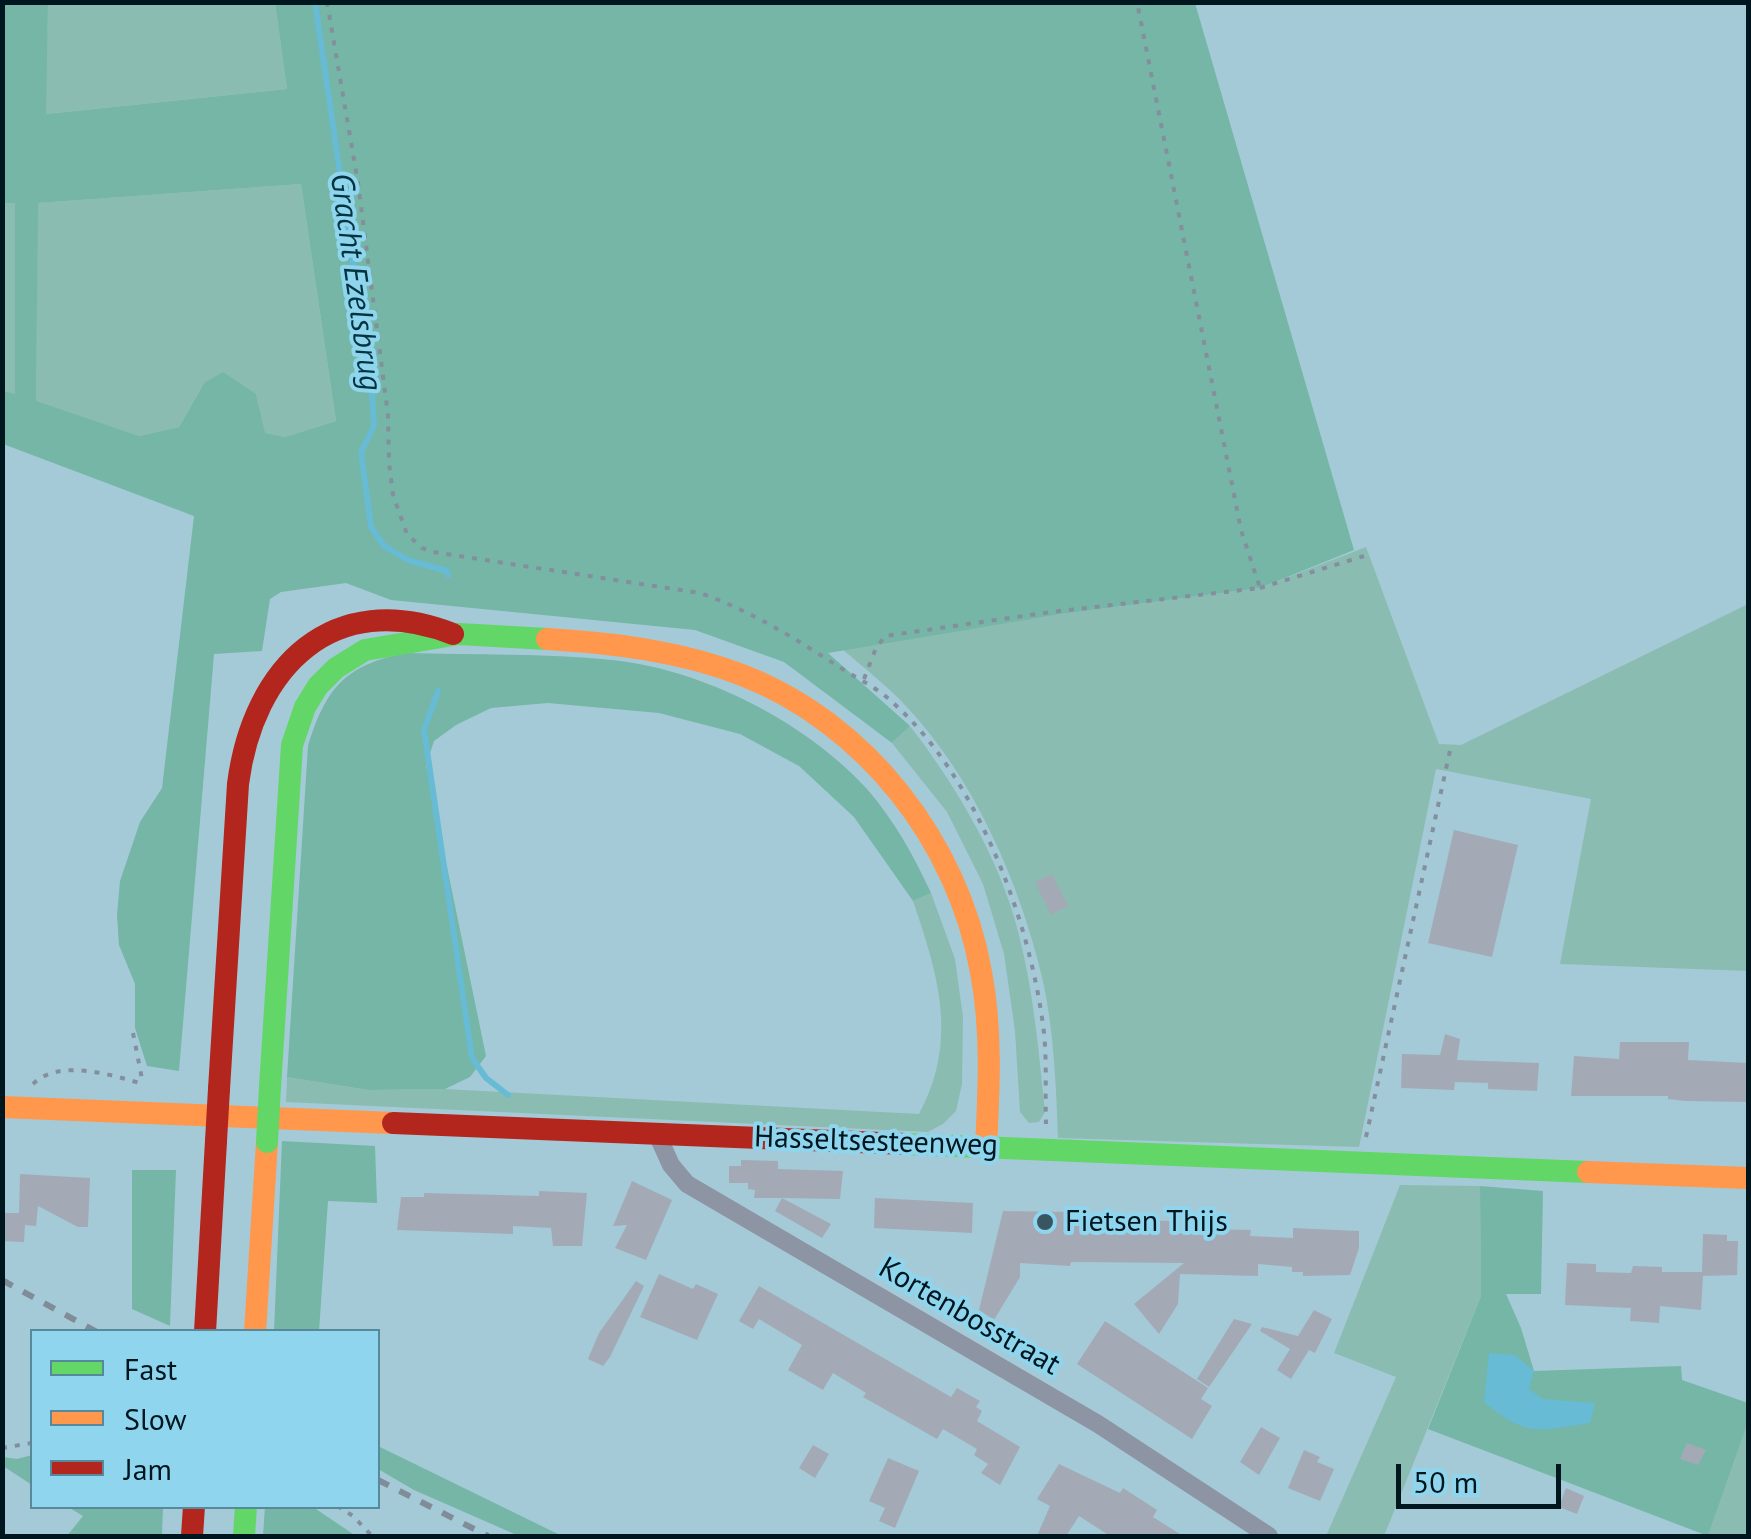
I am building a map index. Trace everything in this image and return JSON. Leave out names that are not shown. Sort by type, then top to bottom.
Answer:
[{"type":"main road","points":[[204,1329],[230,878],[238,786],[250,724],[265,694],[297,656],[338,629],[377,618],[416,620],[453,634]]},
{"type":"main road","points":[[256,1329],[292,744],[302,706],[323,680],[350,657],[388,643],[453,634],[603,642],[671,654],[746,676],[808,709],[858,751],[922,824],[950,869],[973,934],[988,1010],[986,1146]]},
{"type":"main road","name":"Hasseltsesteenweg","points":[[7,1107],[1748,1178]]},
{"type":"main road","points":[[192,1536],[194,1509]]},
{"type":"main road","points":[[244,1536],[246,1509]]},
{"type":"street","name":"Kortenbosstraat","points":[[657,1134],[671,1165],[686,1184],[1098,1424],[1269,1536]]},
{"type":"path","points":[[328,2],[388,415],[388,463],[406,534],[432,552],[700,594],[738,606],[864,679],[894,703],[954,778],[990,840],[1023,927],[1044,1034],[1047,1149]]},
{"type":"path","points":[[1137,2],[1241,530],[1260,588]]},
{"type":"path","points":[[864,679],[885,636],[1260,588],[1364,556]]},
{"type":"path","points":[[1361,1162],[1451,746]]},
{"type":"path","points":[[133,1034],[149,1113]]},
{"type":"path","points":[[7,1107],[41,1077],[62,1070],[143,1084]]},
{"type":"path","points":[[2,1448],[30,1443]]},
{"type":"path","points":[[341,1509],[372,1536]]},
{"type":"green space","points":[[4,3],[48,3],[46,114],[287,89],[275,3],[1195,3],[1354,550],[1260,588],[1061,614],[828,653],[910,726],[892,743],[784,662],[695,630],[391,600],[346,583],[281,592],[270,599],[262,651],[214,654],[179,1071],[147,1066],[135,1028],[135,984],[119,945],[117,915],[120,881],[140,822],[162,788],[194,516],[3,444],[3,391],[15,394],[15,203],[2,203]],"holes":[[[301,184],[336,421],[285,437],[265,433],[256,394],[223,372],[204,383],[179,427],[139,436],[36,401],[38,203]]]},
{"type":"green space","points":[[48,3],[275,3],[287,89],[45,114]]},
{"type":"green space","points":[[301,184],[336,421],[285,437],[264,433],[256,394],[204,383],[179,427],[139,436],[36,402],[37,203]]},
{"type":"green space","points":[[15,202],[15,395],[3,391],[3,203]]},
{"type":"green space","points":[[1366,547],[1439,744],[1461,745],[1748,604],[1748,971],[1560,964],[1591,799],[1436,769],[1359,1147],[1058,1138],[1046,997],[1007,868],[973,798],[930,734],[898,698],[842,649],[1061,614],[1260,588]]},
{"type":"green space","points":[[406,653],[612,660],[646,665],[716,687],[783,721],[842,765],[886,813],[931,893],[913,901],[854,817],[799,766],[740,734],[659,713],[548,703],[491,708],[434,741],[426,765],[486,1056],[470,1077],[445,1089],[368,1090],[287,1077],[308,746],[322,709],[341,682],[367,664]]},
{"type":"green space","points":[[910,726],[968,812],[1011,907],[1037,1035],[1045,1112],[1039,1122],[1029,1123],[1020,1112],[1015,1031],[1004,954],[983,884],[947,812],[892,743]]},
{"type":"green space","points":[[931,893],[955,959],[963,1017],[962,1084],[956,1111],[928,1132],[286,1102],[287,1077],[368,1090],[445,1089],[919,1114],[931,1087],[941,1034],[936,981],[913,901]]},
{"type":"green space","points":[[282,1141],[375,1146],[377,1203],[328,1201],[319,1329],[274,1329]]},
{"type":"green space","points":[[132,1170],[176,1170],[170,1326],[132,1309]]},
{"type":"green space","points":[[1400,1185],[1480,1186],[1481,1296],[1384,1536],[1326,1536],[1396,1377],[1334,1353]]},
{"type":"green space","points":[[1480,1186],[1543,1191],[1541,1294],[1506,1294],[1534,1371],[1681,1366],[1682,1380],[1748,1403],[1748,1422],[1708,1536],[1428,1429],[1481,1296]]},
{"type":"green space","points":[[1748,1422],[1748,1536],[1708,1536]]},
{"type":"green space","points":[[380,1447],[562,1536],[519,1536],[414,1490],[380,1470]]},
{"type":"green space","points":[[30,1456],[30,1484],[3,1466],[4,1457]]},
{"type":"green space","points":[[71,1509],[163,1509],[162,1536],[67,1536],[83,1516]]},
{"type":"green space","points":[[265,1509],[316,1509],[356,1536],[263,1536]]},
{"type":"water","points":[[1489,1353],[1515,1355],[1534,1371],[1529,1389],[1543,1399],[1595,1403],[1590,1423],[1534,1429],[1499,1414],[1484,1402]]},
{"type":"building","points":[[1454,830],[1518,845],[1492,957],[1428,943]]},
{"type":"building","points":[[1052,874],[1068,906],[1051,915],[1035,882]]},
{"type":"building","points":[[1445,1034],[1460,1039],[1457,1060],[1539,1063],[1537,1091],[1488,1089],[1488,1083],[1455,1082],[1454,1090],[1401,1088],[1402,1054],[1440,1055]]},
{"type":"building","points":[[1620,1042],[1689,1042],[1688,1060],[1748,1063],[1748,1102],[1686,1101],[1668,1096],[1571,1096],[1574,1056],[1619,1059]]},
{"type":"building","points":[[741,1160],[778,1161],[778,1169],[843,1171],[840,1199],[754,1198],[755,1190],[748,1189],[748,1183],[729,1183],[729,1166],[741,1166]]},
{"type":"building","points":[[20,1174],[90,1178],[88,1227],[78,1227],[38,1206],[36,1226],[25,1225],[24,1242],[2,1241],[2,1213],[19,1213]]},
{"type":"building","points":[[632,1181],[672,1200],[646,1260],[615,1248],[627,1225],[613,1226]]},
{"type":"building","points":[[539,1191],[587,1193],[582,1246],[553,1246],[551,1228],[513,1226],[513,1234],[397,1230],[401,1197],[424,1197],[424,1193],[539,1196]]},
{"type":"building","points":[[782,1198],[831,1224],[822,1238],[775,1211]]},
{"type":"building","points":[[875,1198],[973,1203],[972,1233],[874,1228]]},
{"type":"building","points":[[1003,1211],[1073,1212],[1073,1219],[1174,1221],[1173,1233],[1251,1230],[1250,1236],[1293,1238],[1293,1228],[1359,1231],[1359,1248],[1350,1275],[1303,1276],[1303,1272],[1292,1272],[1292,1267],[1258,1264],[1258,1276],[1180,1274],[1178,1304],[1159,1334],[1134,1304],[1184,1263],[1020,1263],[1020,1277],[994,1320],[979,1310]]},
{"type":"building","points":[[1703,1234],[1727,1235],[1727,1241],[1738,1241],[1737,1275],[1703,1276],[1701,1310],[1660,1306],[1659,1323],[1630,1321],[1631,1308],[1565,1305],[1567,1263],[1596,1264],[1596,1272],[1631,1273],[1633,1266],[1662,1267],[1662,1272],[1702,1272]]},
{"type":"building","points":[[659,1274],[693,1289],[696,1284],[718,1294],[697,1340],[640,1317]]},
{"type":"building","points":[[636,1281],[644,1286],[610,1357],[603,1366],[588,1359],[599,1333]]},
{"type":"building","points":[[759,1286],[951,1397],[957,1388],[980,1401],[976,1407],[982,1411],[977,1421],[1020,1447],[1000,1485],[981,1473],[988,1464],[974,1455],[977,1449],[943,1429],[937,1439],[863,1397],[866,1393],[833,1373],[823,1390],[788,1370],[802,1345],[759,1319],[753,1329],[739,1321]]},
{"type":"building","points":[[1314,1310],[1332,1319],[1315,1353],[1309,1350],[1291,1379],[1277,1370],[1290,1349],[1260,1331],[1262,1327],[1298,1336]]},
{"type":"building","points":[[1234,1319],[1252,1324],[1209,1387],[1197,1379]]},
{"type":"building","points":[[1105,1321],[1208,1388],[1201,1399],[1212,1406],[1192,1439],[1077,1364]]},
{"type":"building","points":[[1261,1427],[1280,1438],[1259,1475],[1240,1462]]},
{"type":"building","points":[[1687,1443],[1706,1450],[1698,1465],[1680,1459]]},
{"type":"building","points":[[813,1445],[829,1454],[815,1478],[799,1468]]},
{"type":"building","points":[[1304,1450],[1320,1457],[1317,1462],[1334,1469],[1320,1501],[1288,1488]]},
{"type":"building","points":[[888,1458],[919,1471],[895,1528],[879,1521],[885,1508],[869,1501]]},
{"type":"building","points":[[1059,1464],[1120,1493],[1123,1488],[1157,1510],[1153,1517],[1183,1536],[1110,1536],[1079,1516],[1066,1536],[1037,1536],[1050,1506],[1037,1499]]},
{"type":"building","points":[[1566,1488],[1584,1496],[1577,1514],[1559,1507]]},
{"type":"waterway","name":"Gracht Ezelsbrug","points":[[315,2],[372,394],[374,426],[361,452],[371,527],[384,546],[408,560],[447,571],[448,575]]},
{"type":"waterway","name":"Gracht Ezelsbrug","points":[[438,691],[424,730],[472,1058],[486,1078],[508,1095]]},
{"type":"railway","points":[[2,1280],[92,1329]]},
{"type":"railway","points":[[380,1481],[488,1536]]},
{"type":"traffic: fast","points":[[270,1087],[292,745],[305,707],[336,668],[365,650],[459,634],[547,639]]},
{"type":"traffic: fast","points":[[267,1142],[270,1087]]},
{"type":"traffic: fast","points":[[906,1144],[1588,1172]]},
{"type":"traffic: fast","points":[[244,1536],[246,1509]]},
{"type":"traffic: slow","points":[[547,639],[646,649],[742,675],[787,696],[828,723],[866,756],[899,793],[928,834],[951,878],[969,924],[981,972],[988,1037],[986,1147]]},
{"type":"traffic: slow","points":[[2,1107],[393,1123]]},
{"type":"traffic: slow","points":[[255,1329],[267,1142]]},
{"type":"traffic: slow","points":[[1588,1172],[1748,1178]]},
{"type":"traffic: jam","points":[[219,1089],[238,784],[247,742],[261,705],[281,673],[306,648],[336,630],[371,621],[410,622],[453,634]]},
{"type":"traffic: jam","points":[[216,1141],[219,1089]]},
{"type":"traffic: jam","points":[[393,1123],[906,1144]]},
{"type":"traffic: jam","points":[[205,1329],[216,1141]]},
{"type":"traffic: jam","points":[[192,1536],[194,1509]]},
{"type":"place","name":"Fietsen Thijs","points":[[1045,1222]]}]
